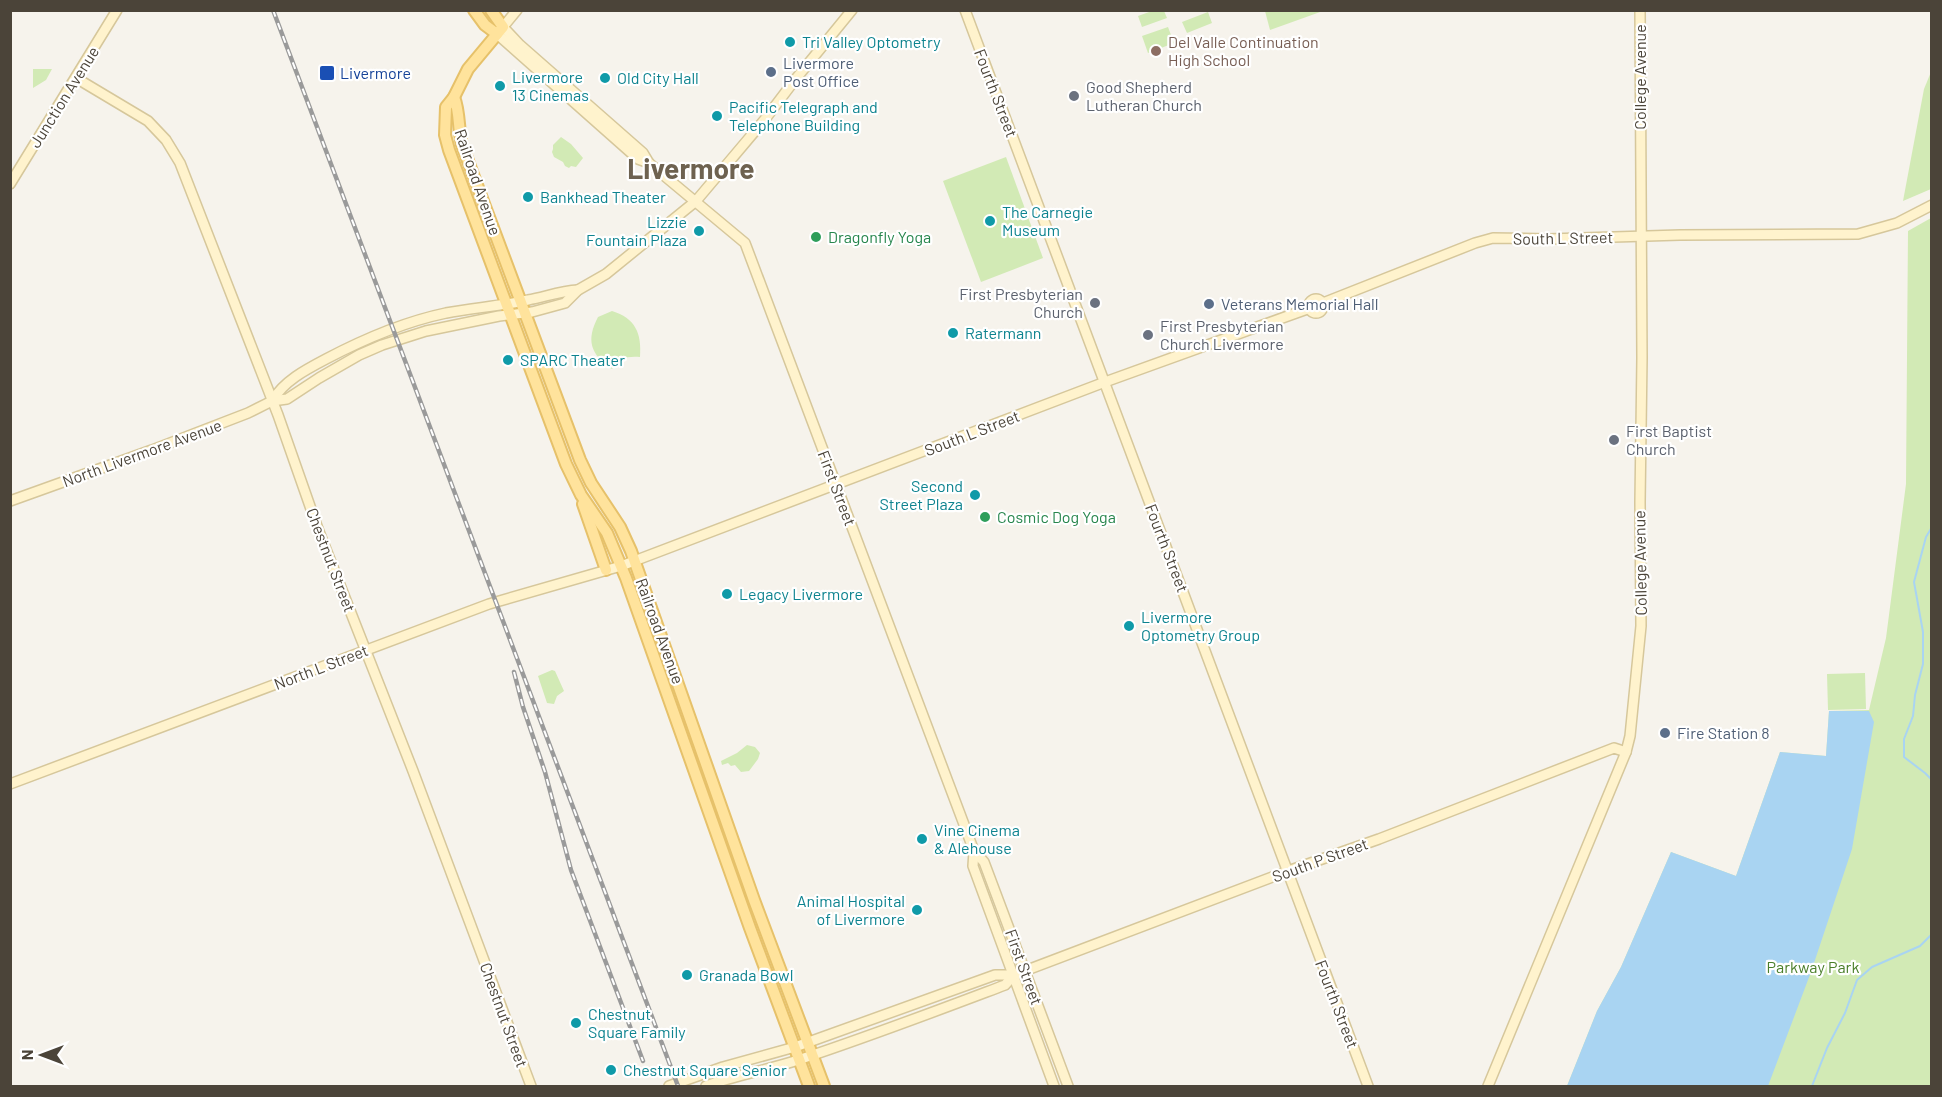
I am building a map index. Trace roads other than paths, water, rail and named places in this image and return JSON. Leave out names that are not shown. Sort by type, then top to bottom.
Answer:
[{"type":"main road","name":"First Street","points":[[474,10],[485,25],[500,31]]},
{"type":"main road","name":"First Street","points":[[491,10],[500,31]]},
{"type":"main road","points":[[454,97],[468,69],[500,31]]},
{"type":"main road","name":"Railroad Avenue","points":[[809,1086],[621,566],[607,533],[575,484],[510,315],[445,135],[446,106],[454,97],[458,109],[458,130],[462,145],[520,301],[586,472],[620,526],[635,561],[754,900],[824,1086]]},
{"type":"main road","points":[[575,484],[606,570]]},
{"type":"street","name":"Junction Avenue","points":[[10,184],[117,10]]},
{"type":"street","points":[[500,31],[517,10]]},
{"type":"street","name":"North Livermore Avenue","points":[[10,501],[174,442],[248,413],[272,401],[287,399],[359,355],[382,345],[426,331],[525,313],[565,303],[578,290],[606,274],[696,201],[852,10]]},
{"type":"street","name":"Fourth Street","points":[[965,10],[1368,1086]]},
{"type":"street","name":"College Avenue","points":[[1488,1086],[1626,752],[1635,691],[1641,626],[1640,10]]},
{"type":"street","name":"First Street","points":[[500,31],[520,45],[643,153],[649,163],[745,243],[974,851],[984,862],[1068,1086]]},
{"type":"street","name":"Chestnut Street","points":[[76,78],[148,121],[166,140],[180,163],[280,420],[318,529],[531,1086]]},
{"type":"street","name":"South L Street","points":[[635,561],[1105,382],[1310,308],[1313,312],[1319,312],[1323,308],[1323,303],[1475,243],[1494,238],[1858,234],[1885,227],[1932,205]]},
{"type":"street","name":"North Livermore Avenue","points":[[272,401],[280,387],[311,367],[362,340],[422,319],[578,290]]},
{"type":"street","name":"North L Street","points":[[10,784],[495,602],[635,561]]},
{"type":"street","name":"South P Street","points":[[669,1086],[723,1067],[795,1047],[996,975],[1014,975],[1379,839],[1614,748],[1626,752]]},
{"type":"street","name":"First Street","points":[[974,851],[973,866],[1054,1086]]},
{"type":"street","name":"South P Street","points":[[706,1086],[812,1055],[1005,985],[1014,975]]},
{"type":"water","points":[[1829,711],[1869,711],[1874,722],[1852,849],[1811,972],[1768,1086],[1567,1086],[1597,1011],[1621,967],[1671,852],[1736,876],[1780,752],[1826,756]]},
{"type":"waterway","points":[[1932,527],[1926,537],[1914,582],[1923,632],[1923,664],[1915,695],[1913,716],[1904,739],[1904,757],[1932,780]]},
{"type":"waterway","points":[[1812,1086],[1827,1048],[1845,1013],[1857,980],[1872,967],[1920,946],[1932,934]]},
{"type":"railway","points":[[273,10],[678,1086]]},
{"type":"railway","points":[[514,672],[545,772],[571,870],[643,1061]]},
{"type":"place","name":"Tri Valley Optometry","points":[[790,42]]},
{"type":"place","name":"Del Valle Continuation High School","points":[[1156,51]]},
{"type":"place","name":"Livermore Post Office","points":[[771,72]]},
{"type":"place","name":"Livermore","points":[[327,73]]},
{"type":"place","name":"Old City Hall","points":[[605,78]]},
{"type":"place","name":"Livermore 13 Cinemas","points":[[500,86]]},
{"type":"place","name":"Good Shepherd Lutheran Church","points":[[1074,96]]},
{"type":"place","name":"Pacific Telegraph and Telephone Building","points":[[717,116]]},
{"type":"place","name":"Bankhead Theater","points":[[528,197]]},
{"type":"place","name":"The Carnegie Museum","points":[[990,221]]},
{"type":"place","name":"Lizzie Fountain Plaza","points":[[699,231]]},
{"type":"place","name":"Dragonfly Yoga","points":[[816,237]]},
{"type":"place","name":"First Presbyterian Church","points":[[1095,303]]},
{"type":"place","name":"Veterans Memorial Hall","points":[[1209,304]]},
{"type":"place","name":"Ratermann","points":[[953,333]]},
{"type":"place","name":"First Presbyterian Church Livermore","points":[[1148,335]]},
{"type":"place","name":"SPARC Theater","points":[[508,360]]},
{"type":"place","name":"First Baptist Church","points":[[1614,440]]},
{"type":"place","name":"Second Street Plaza","points":[[975,495]]},
{"type":"place","name":"Cosmic Dog Yoga","points":[[985,517]]},
{"type":"place","name":"Legacy Livermore","points":[[727,594]]},
{"type":"place","name":"Livermore Optometry Group","points":[[1129,626]]},
{"type":"place","name":"Fire Station 8","points":[[1665,733]]},
{"type":"place","name":"Vine Cinema & Alehouse","points":[[922,839]]},
{"type":"place","name":"Animal Hospital of Livermore","points":[[917,910]]},
{"type":"place","name":"Granada Bowl","points":[[687,975]]},
{"type":"place","name":"Chestnut Square Family","points":[[576,1023]]},
{"type":"place","name":"Chestnut Square Senior","points":[[611,1070]]},
{"type":"district","name":"Livermore","points":[[691,169]]},
{"type":"park label","name":"Parkway Park","points":[[1813,967]]}]
